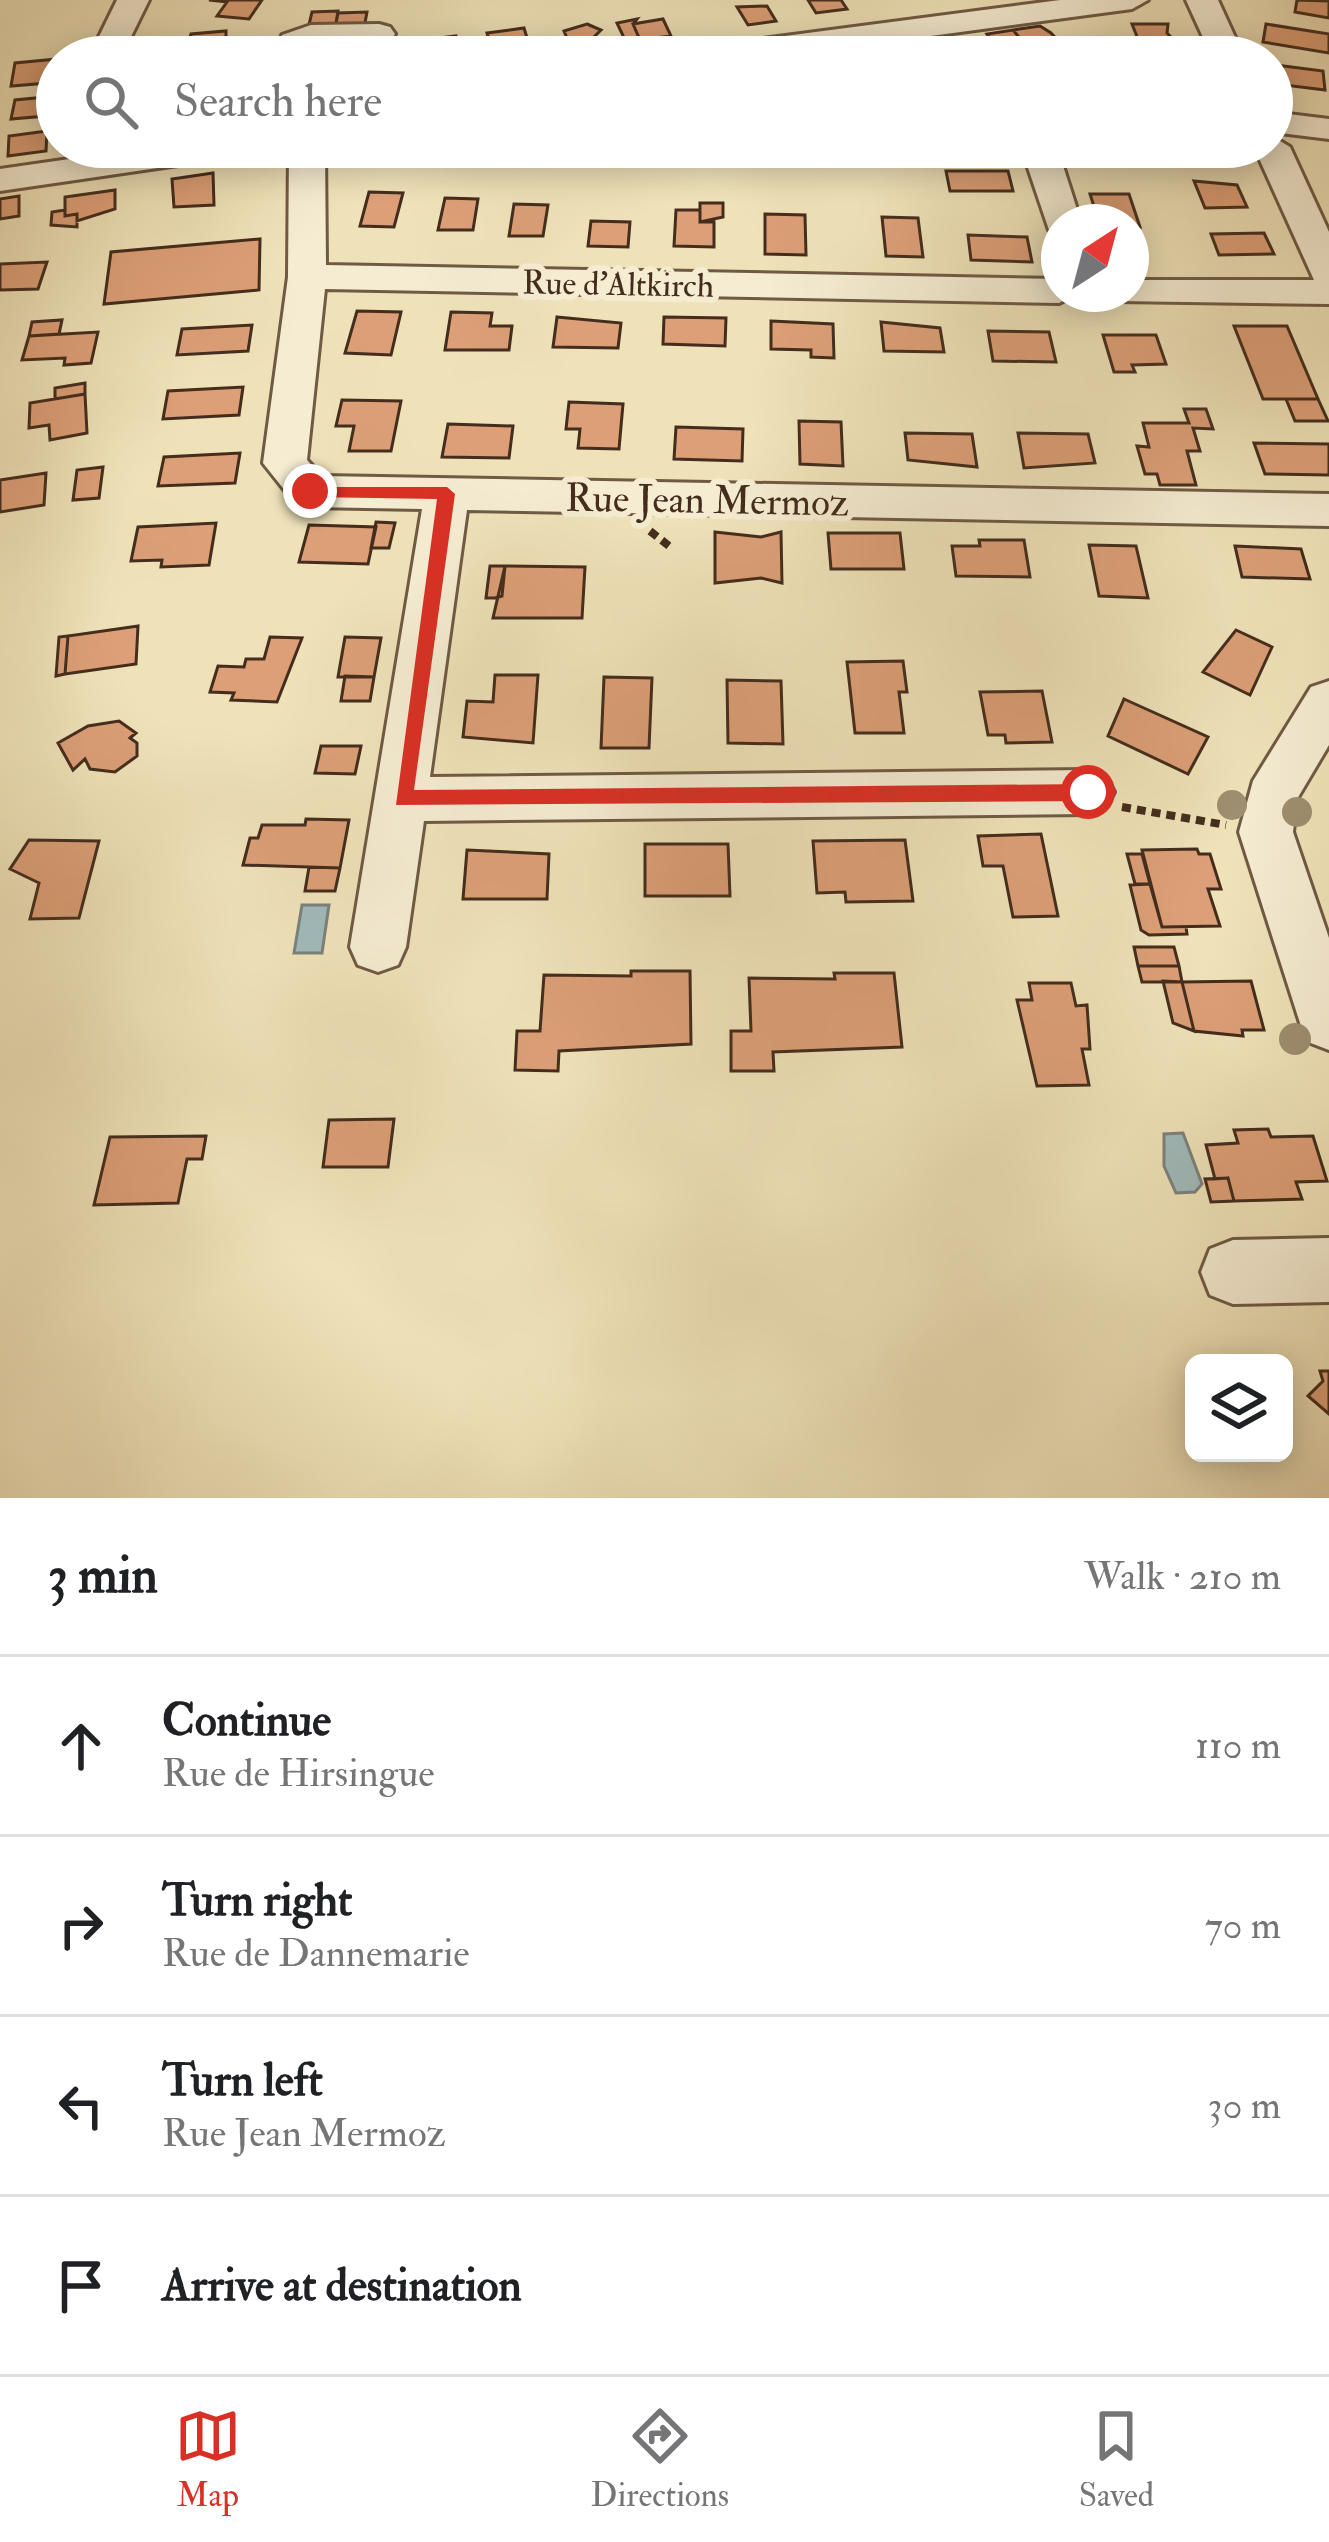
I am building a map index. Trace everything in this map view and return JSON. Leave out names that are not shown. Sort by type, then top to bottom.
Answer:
[{"type":"street","points":[[115,36],[133,0]]},
{"type":"street","points":[[860,36],[1132,0]]},
{"type":"street","points":[[1202,0],[1218,36]]},
{"type":"street","points":[[308,36],[379,34]]},
{"type":"street","points":[[1293,125],[1329,129]]},
{"type":"street","points":[[0,180],[48,168]]},
{"type":"street","points":[[307,168],[307,277]]},
{"type":"street","points":[[1045,168],[1056,204]]},
{"type":"street","points":[[1282,168],[1329,273]]},
{"type":"street","name":"Rue d'Altkirch","points":[[307,277],[1041,291]]},
{"type":"street","name":"Rue Jean Mermoz","points":[[307,277],[285,464],[310,491],[1329,510]]},
{"type":"street","points":[[1149,292],[1329,292]]},
{"type":"street","points":[[378,947],[447,494]]},
{"type":"street","points":[[1329,700],[1271,796],[1266,832],[1329,1023]]},
{"type":"street","points":[[403,799],[1088,792]]},
{"type":"street","points":[[1233,1272],[1329,1270]]},
{"type":"path","points":[[647,529],[673,549]]},
{"type":"path","points":[[1088,792],[1124,808],[1246,828]]},
{"type":"water","points":[[302,905],[329,905],[322,953],[294,953]]},
{"type":"water","points":[[1183,1133],[1202,1184],[1195,1192],[1176,1193],[1164,1166],[1164,1134]]},
{"type":"building","points":[[209,0],[262,0],[249,19],[217,16],[227,2]]},
{"type":"building","points":[[808,0],[841,0],[847,9],[816,13]]},
{"type":"building","points":[[1297,0],[1329,1],[1329,18],[1295,12]]},
{"type":"building","points":[[767,6],[776,21],[748,25],[737,7]]},
{"type":"building","points":[[338,11],[335,29],[308,29],[312,12]]},
{"type":"building","points":[[367,12],[364,28],[335,29],[338,13]]},
{"type":"building","points":[[637,19],[633,24],[638,36],[623,36],[617,23]]},
{"type":"building","points":[[663,19],[671,36],[638,36],[633,24]]},
{"type":"building","points":[[587,24],[601,30],[595,36],[566,36],[564,31]]},
{"type":"building","points":[[1132,24],[1168,24],[1170,36],[1137,36]]},
{"type":"building","points":[[1266,24],[1329,34],[1329,53],[1293,47],[1293,36],[1264,36]]},
{"type":"building","points":[[1040,26],[1054,36],[1018,36],[1013,30]]},
{"type":"building","points":[[524,28],[526,36],[488,36]]},
{"type":"building","points":[[1013,30],[1018,36],[988,36]]},
{"type":"building","points":[[226,31],[226,36],[191,34]]},
{"type":"building","points":[[36,61],[36,84],[11,86],[15,63]]},
{"type":"building","points":[[1293,67],[1323,71],[1325,90],[1293,86]]},
{"type":"building","points":[[36,98],[36,117],[11,119],[15,100]]},
{"type":"building","points":[[36,132],[36,152],[8,156],[9,136]]},
{"type":"building","points":[[946,171],[1008,171],[1013,191],[950,191]]},
{"type":"building","points":[[213,173],[214,205],[174,207],[172,179]]},
{"type":"building","points":[[1194,181],[1237,185],[1247,207],[1205,208]]},
{"type":"building","points":[[115,190],[115,209],[77,221],[77,214],[65,216],[65,197]]},
{"type":"building","points":[[369,192],[403,193],[394,227],[360,226]]},
{"type":"building","points":[[1090,194],[1129,194],[1132,204],[1093,204]]},
{"type":"building","points":[[19,196],[19,216],[0,219],[0,199]]},
{"type":"building","points":[[445,198],[478,199],[473,230],[438,230]]},
{"type":"building","points":[[700,203],[723,203],[723,217],[700,222]]},
{"type":"building","points":[[514,204],[548,205],[543,236],[509,236]]},
{"type":"building","points":[[65,210],[65,216],[77,214],[77,227],[51,225],[52,212]]},
{"type":"building","points":[[676,210],[700,210],[700,222],[714,222],[714,247],[674,246]]},
{"type":"building","points":[[765,214],[805,215],[806,255],[765,254]]},
{"type":"building","points":[[882,217],[918,218],[923,257],[886,256]]},
{"type":"building","points":[[591,221],[630,222],[628,247],[588,246]]},
{"type":"building","points":[[1264,233],[1274,254],[1219,255],[1211,234]]},
{"type":"building","points":[[968,235],[1027,237],[1032,262],[971,260]]},
{"type":"building","points":[[260,239],[259,290],[104,304],[111,252]]},
{"type":"building","points":[[47,262],[38,289],[0,290],[0,264]]},
{"type":"building","points":[[357,311],[401,312],[391,355],[345,353]]},
{"type":"building","points":[[451,312],[492,313],[490,326],[512,326],[509,350],[445,350]]},
{"type":"building","points":[[557,317],[621,323],[618,348],[553,347]]},
{"type":"building","points":[[664,317],[726,318],[725,346],[663,344]]},
{"type":"building","points":[[62,320],[59,334],[29,336],[32,322]]},
{"type":"building","points":[[771,321],[833,324],[834,358],[811,357],[811,350],[771,349]]},
{"type":"building","points":[[881,322],[940,328],[944,352],[884,351]]},
{"type":"building","points":[[252,325],[248,351],[177,355],[182,329]]},
{"type":"building","points":[[1234,326],[1287,326],[1318,399],[1263,399]]},
{"type":"building","points":[[988,331],[1049,332],[1056,362],[993,361]]},
{"type":"building","points":[[98,332],[91,363],[64,365],[65,358],[22,360],[29,336]]},
{"type":"building","points":[[1103,335],[1156,335],[1166,364],[1132,365],[1135,372],[1114,372]]},
{"type":"building","points":[[85,383],[85,394],[55,399],[55,388]]},
{"type":"building","points":[[243,387],[239,415],[163,419],[168,391]]},
{"type":"building","points":[[85,394],[87,433],[50,440],[49,425],[29,428],[30,403]]},
{"type":"building","points":[[1286,399],[1318,399],[1328,421],[1295,421]]},
{"type":"building","points":[[342,400],[401,401],[391,451],[349,451],[354,426],[336,426]]},
{"type":"building","points":[[569,402],[623,404],[619,449],[578,448],[580,429],[566,429]]},
{"type":"building","points":[[1184,409],[1206,409],[1213,429],[1193,428],[1200,451],[1187,451],[1196,485],[1160,485],[1157,474],[1145,474],[1137,446],[1149,447],[1143,423],[1189,423]]},
{"type":"building","points":[[799,421],[841,422],[843,466],[800,464]]},
{"type":"building","points":[[448,424],[513,426],[509,458],[442,457]]},
{"type":"building","points":[[676,427],[743,429],[742,461],[674,459]]},
{"type":"building","points":[[905,433],[972,434],[977,467],[908,460]]},
{"type":"building","points":[[1018,433],[1088,434],[1095,463],[1024,468]]},
{"type":"building","points":[[1254,443],[1329,444],[1329,475],[1265,474]]},
{"type":"building","points":[[240,453],[235,483],[158,486],[164,457]]},
{"type":"building","points":[[103,467],[99,498],[73,500],[77,470]]},
{"type":"building","points":[[46,473],[44,505],[0,512],[0,480]]},
{"type":"building","points":[[376,522],[395,523],[389,548],[371,548]]},
{"type":"building","points":[[216,523],[209,565],[161,567],[162,560],[131,561],[138,527]]},
{"type":"building","points":[[309,525],[376,527],[368,564],[299,562]]},
{"type":"building","points":[[715,532],[761,537],[781,532],[782,583],[761,578],[715,583]]},
{"type":"building","points":[[828,533],[900,533],[904,569],[831,569]]},
{"type":"building","points":[[979,540],[1024,540],[1030,577],[956,576],[952,546],[980,546]]},
{"type":"building","points":[[1089,545],[1136,546],[1148,598],[1099,596]]},
{"type":"building","points":[[1235,546],[1301,549],[1310,579],[1242,577]]},
{"type":"building","points":[[490,566],[505,566],[502,596],[495,598],[486,598]]},
{"type":"building","points":[[505,566],[585,567],[582,618],[493,618]]},
{"type":"building","points":[[138,626],[136,664],[65,674],[68,636]]},
{"type":"building","points":[[1236,630],[1272,647],[1250,695],[1203,672]]},
{"type":"building","points":[[68,636],[65,674],[56,676],[59,637]]},
{"type":"building","points":[[270,637],[302,638],[277,702],[231,700],[234,693],[210,692],[218,666],[244,667],[246,659],[264,659]]},
{"type":"building","points":[[345,637],[381,638],[374,677],[338,677]]},
{"type":"building","points":[[903,661],[907,692],[899,692],[904,733],[855,733],[847,662]]},
{"type":"building","points":[[495,675],[538,675],[533,743],[463,737],[467,701],[493,702]]},
{"type":"building","points":[[345,676],[374,677],[370,701],[341,701]]},
{"type":"building","points":[[604,677],[652,678],[649,748],[601,748]]},
{"type":"building","points":[[727,680],[781,681],[783,744],[728,743]]},
{"type":"building","points":[[1042,691],[1052,742],[1006,743],[1005,735],[988,735],[980,692]]},
{"type":"building","points":[[1124,699],[1208,737],[1188,774],[1108,736]]},
{"type":"building","points":[[119,721],[136,733],[130,738],[137,743],[137,756],[115,772],[90,769],[85,759],[73,770],[58,743],[88,726]]},
{"type":"building","points":[[321,746],[361,746],[355,774],[315,773]]},
{"type":"building","points":[[306,819],[349,820],[340,868],[243,865],[250,838],[258,838],[262,825],[305,825]]},
{"type":"building","points":[[1041,834],[1058,916],[1013,917],[1003,866],[983,866],[978,836]]},
{"type":"building","points":[[29,840],[99,841],[79,918],[30,919],[39,883],[10,869]]},
{"type":"building","points":[[905,840],[913,901],[846,902],[845,892],[817,893],[813,841]]},
{"type":"building","points":[[645,844],[728,844],[730,896],[645,896]]},
{"type":"building","points":[[1197,849],[1199,854],[1210,854],[1221,889],[1208,889],[1220,926],[1162,927],[1142,850]]},
{"type":"building","points":[[467,850],[549,854],[547,899],[463,899]]},
{"type":"building","points":[[1127,854],[1142,854],[1150,884],[1135,884]]},
{"type":"building","points":[[309,867],[340,868],[335,891],[305,891]]},
{"type":"building","points":[[1150,884],[1162,927],[1186,927],[1187,934],[1149,935],[1141,930],[1130,885]]},
{"type":"building","points":[[1134,947],[1174,947],[1179,966],[1138,966]]},
{"type":"building","points":[[1138,966],[1179,966],[1182,982],[1142,982]]},
{"type":"building","points":[[631,971],[690,971],[691,1044],[559,1051],[558,1071],[515,1070],[517,1031],[540,1031],[544,975],[631,976]]},
{"type":"building","points":[[834,973],[894,973],[902,1047],[773,1052],[774,1071],[731,1071],[731,1031],[751,1031],[749,978],[835,979]]},
{"type":"building","points":[[1163,981],[1182,982],[1194,1031],[1173,1023]]},
{"type":"building","points":[[1251,981],[1264,1030],[1242,1030],[1243,1036],[1194,1031],[1182,982]]},
{"type":"building","points":[[1029,983],[1071,983],[1076,1006],[1087,1005],[1090,1049],[1082,1049],[1089,1085],[1037,1086],[1017,1000],[1032,1000]]},
{"type":"building","points":[[394,1119],[388,1167],[323,1167],[329,1120]]},
{"type":"building","points":[[1268,1129],[1271,1137],[1313,1136],[1327,1181],[1296,1182],[1302,1199],[1234,1201],[1228,1178],[1215,1179],[1206,1145],[1238,1143],[1234,1130]]},
{"type":"building","points":[[206,1136],[202,1159],[187,1159],[178,1203],[94,1205],[110,1137]]},
{"type":"building","points":[[1228,1178],[1234,1201],[1211,1202],[1205,1179]]},
{"type":"building","points":[[1320,1371],[1329,1371],[1329,1414],[1308,1396],[1323,1381]]},
{"type":"route","points":[[310,491],[447,494],[403,799],[1088,792]]}]
